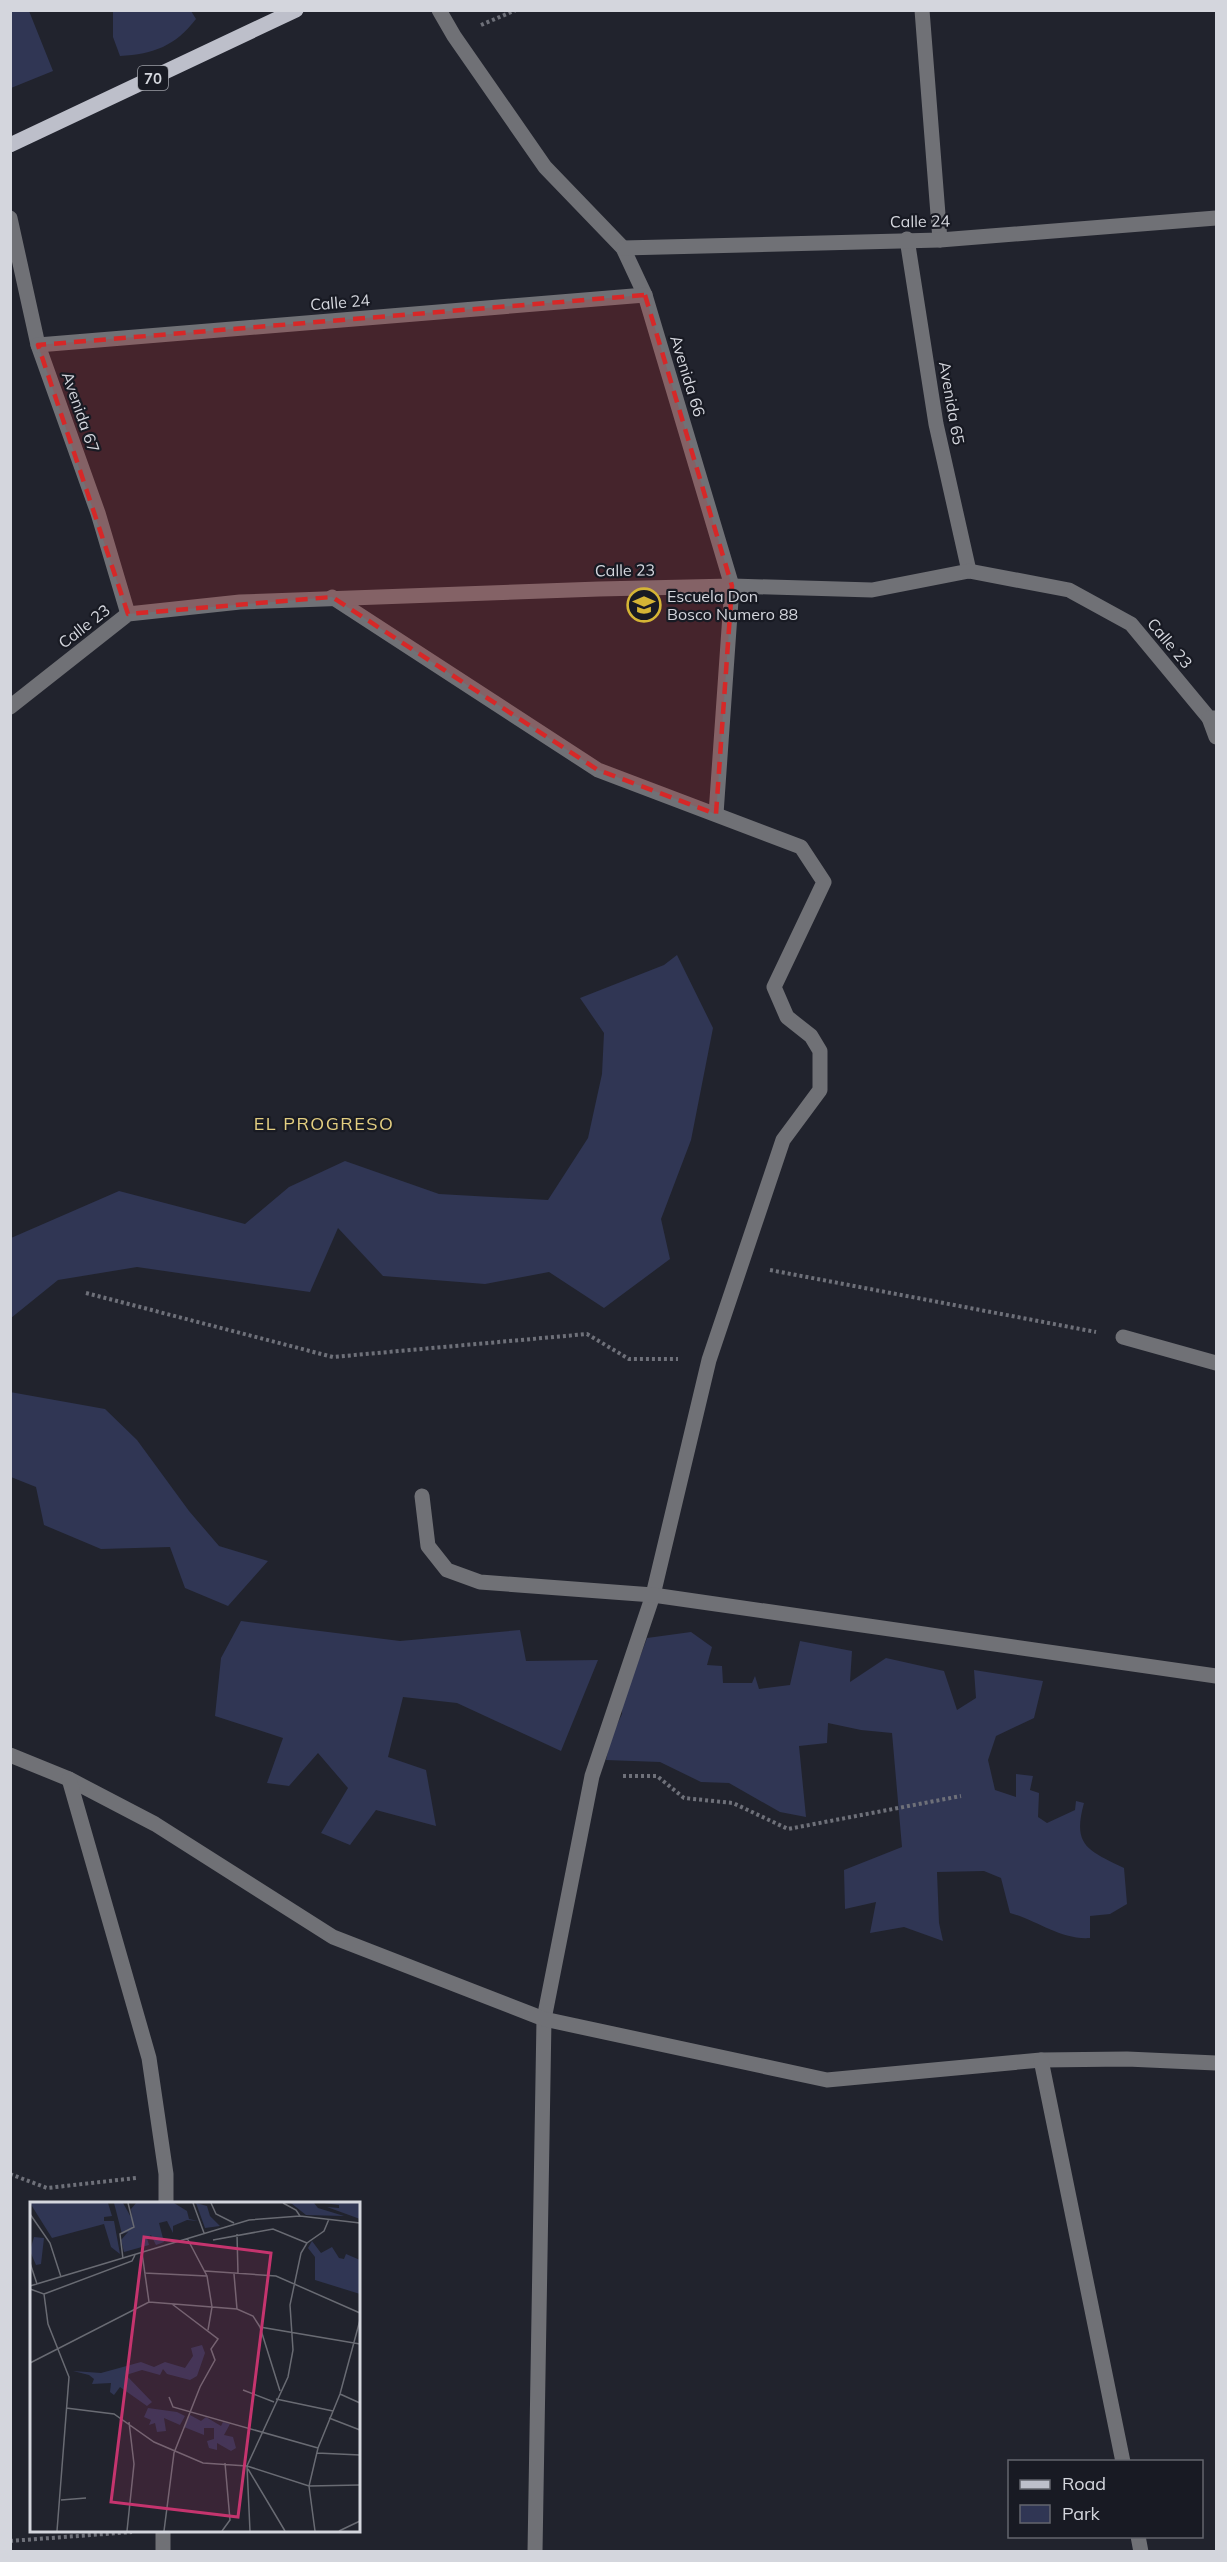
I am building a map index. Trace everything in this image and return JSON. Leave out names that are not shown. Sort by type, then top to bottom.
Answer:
[{"type":"main road","name":"70","points":[[10,145],[296,10]]},
{"type":"street","name":"Avenida 66","points":[[440,10],[454,36],[545,167],[623,248],[645,295],[732,586],[716,814]]},
{"type":"street","points":[[922,10],[940,240]]},
{"type":"street","name":"Calle 24","points":[[623,248],[907,239],[940,240],[1216,218]]},
{"type":"street","name":"Avenida 67","points":[[10,219],[39,345],[98,513],[128,614]]},
{"type":"street","name":"Avenida 65","points":[[907,239],[936,424],[969,572]]},
{"type":"street","name":"Calle 24","points":[[39,345],[645,295]]},
{"type":"street","name":"Calle 23","points":[[10,707],[128,614],[240,602],[332,597],[732,586],[872,591],[969,572],[1069,590],[1131,624],[1213,718]]},
{"type":"street","points":[[332,597],[598,770],[801,847],[824,882],[774,987],[787,1017],[811,1036],[820,1052],[820,1090],[783,1140],[710,1360],[653,1594],[592,1776],[544,2019],[535,2552]]},
{"type":"street","points":[[1213,718],[1216,737]]},
{"type":"street","points":[[1123,1337],[1216,1363]]},
{"type":"street","points":[[422,1496],[428,1546],[447,1570],[480,1582],[653,1594],[1216,1676]]},
{"type":"street","points":[[10,1755],[69,1779],[154,1824],[333,1936],[544,2019],[827,2080],[1041,2060],[1127,2059],[1216,2062]]},
{"type":"street","points":[[69,1779],[149,2058],[166,2174],[166,2202]]},
{"type":"street","points":[[1041,2060],[1123,2460]]},
{"type":"street","points":[[163,2532],[163,2552]]},
{"type":"path","points":[[740,1264],[1123,1337]]},
{"type":"path","points":[[86,1293],[333,1357],[587,1334],[629,1359],[710,1360]]},
{"type":"path","points":[[592,1776],[657,1776],[684,1798],[733,1803],[788,1829],[961,1796]]},
{"type":"path","points":[[10,2174],[47,2188],[166,2174]]},
{"type":"path","points":[[10,2541],[135,2532]]},
{"type":"highlighted area","points":[[645,295],[732,586],[716,814],[598,770],[332,597],[128,614],[38,345]]},
{"type":"green space","points":[[11,10],[29,11],[53,71],[11,88]]},
{"type":"green space","points":[[113,11],[191,11],[196,19],[180,36],[163,47],[153,51],[120,56],[113,37]]},
{"type":"green space","points":[[677,955],[713,1028],[691,1140],[661,1219],[670,1259],[604,1308],[549,1272],[485,1284],[383,1276],[338,1228],[310,1292],[137,1267],[58,1280],[11,1318],[11,1238],[119,1191],[245,1224],[289,1187],[345,1161],[439,1194],[548,1200],[588,1138],[602,1074],[604,1033],[580,998],[664,965]]},
{"type":"green space","points":[[10,1392],[105,1409],[137,1440],[189,1511],[219,1546],[268,1561],[228,1606],[185,1588],[170,1547],[101,1549],[44,1525],[36,1487],[11,1477]]},
{"type":"green space","points":[[241,1621],[400,1641],[520,1630],[526,1661],[598,1660],[561,1751],[457,1703],[403,1697],[388,1757],[426,1770],[436,1826],[376,1810],[350,1845],[321,1833],[348,1788],[318,1753],[289,1786],[267,1783],[283,1738],[215,1716],[221,1658]]},
{"type":"green space","points":[[691,1632],[712,1647],[707,1665],[722,1666],[723,1683],[752,1683],[755,1676],[759,1689],[790,1685],[800,1641],[852,1651],[850,1682],[886,1658],[944,1671],[957,1710],[976,1698],[974,1670],[1043,1681],[1034,1718],[996,1736],[988,1760],[995,1790],[1016,1797],[1016,1774],[1033,1776],[1030,1790],[1039,1793],[1038,1817],[1047,1823],[1075,1810],[1076,1801],[1084,1803],[1080,1829],[1082,1838],[1092,1851],[1124,1868],[1127,1904],[1110,1914],[1090,1916],[1090,1938],[1079,1938],[1059,1933],[1010,1913],[1001,1878],[984,1871],[937,1872],[939,1923],[943,1941],[904,1927],[870,1933],[876,1902],[845,1909],[844,1870],[902,1847],[892,1733],[861,1730],[828,1723],[827,1743],[799,1746],[806,1817],[780,1812],[729,1783],[701,1782],[660,1762],[606,1760],[611,1737],[622,1714],[623,1681],[640,1657],[647,1638]]},
{"type":"place","name":"Escuela Don Bosco Numero 88","points":[[644,605]]},
{"type":"district","name":"EL PROGRESO","points":[[324,1123]]}]
